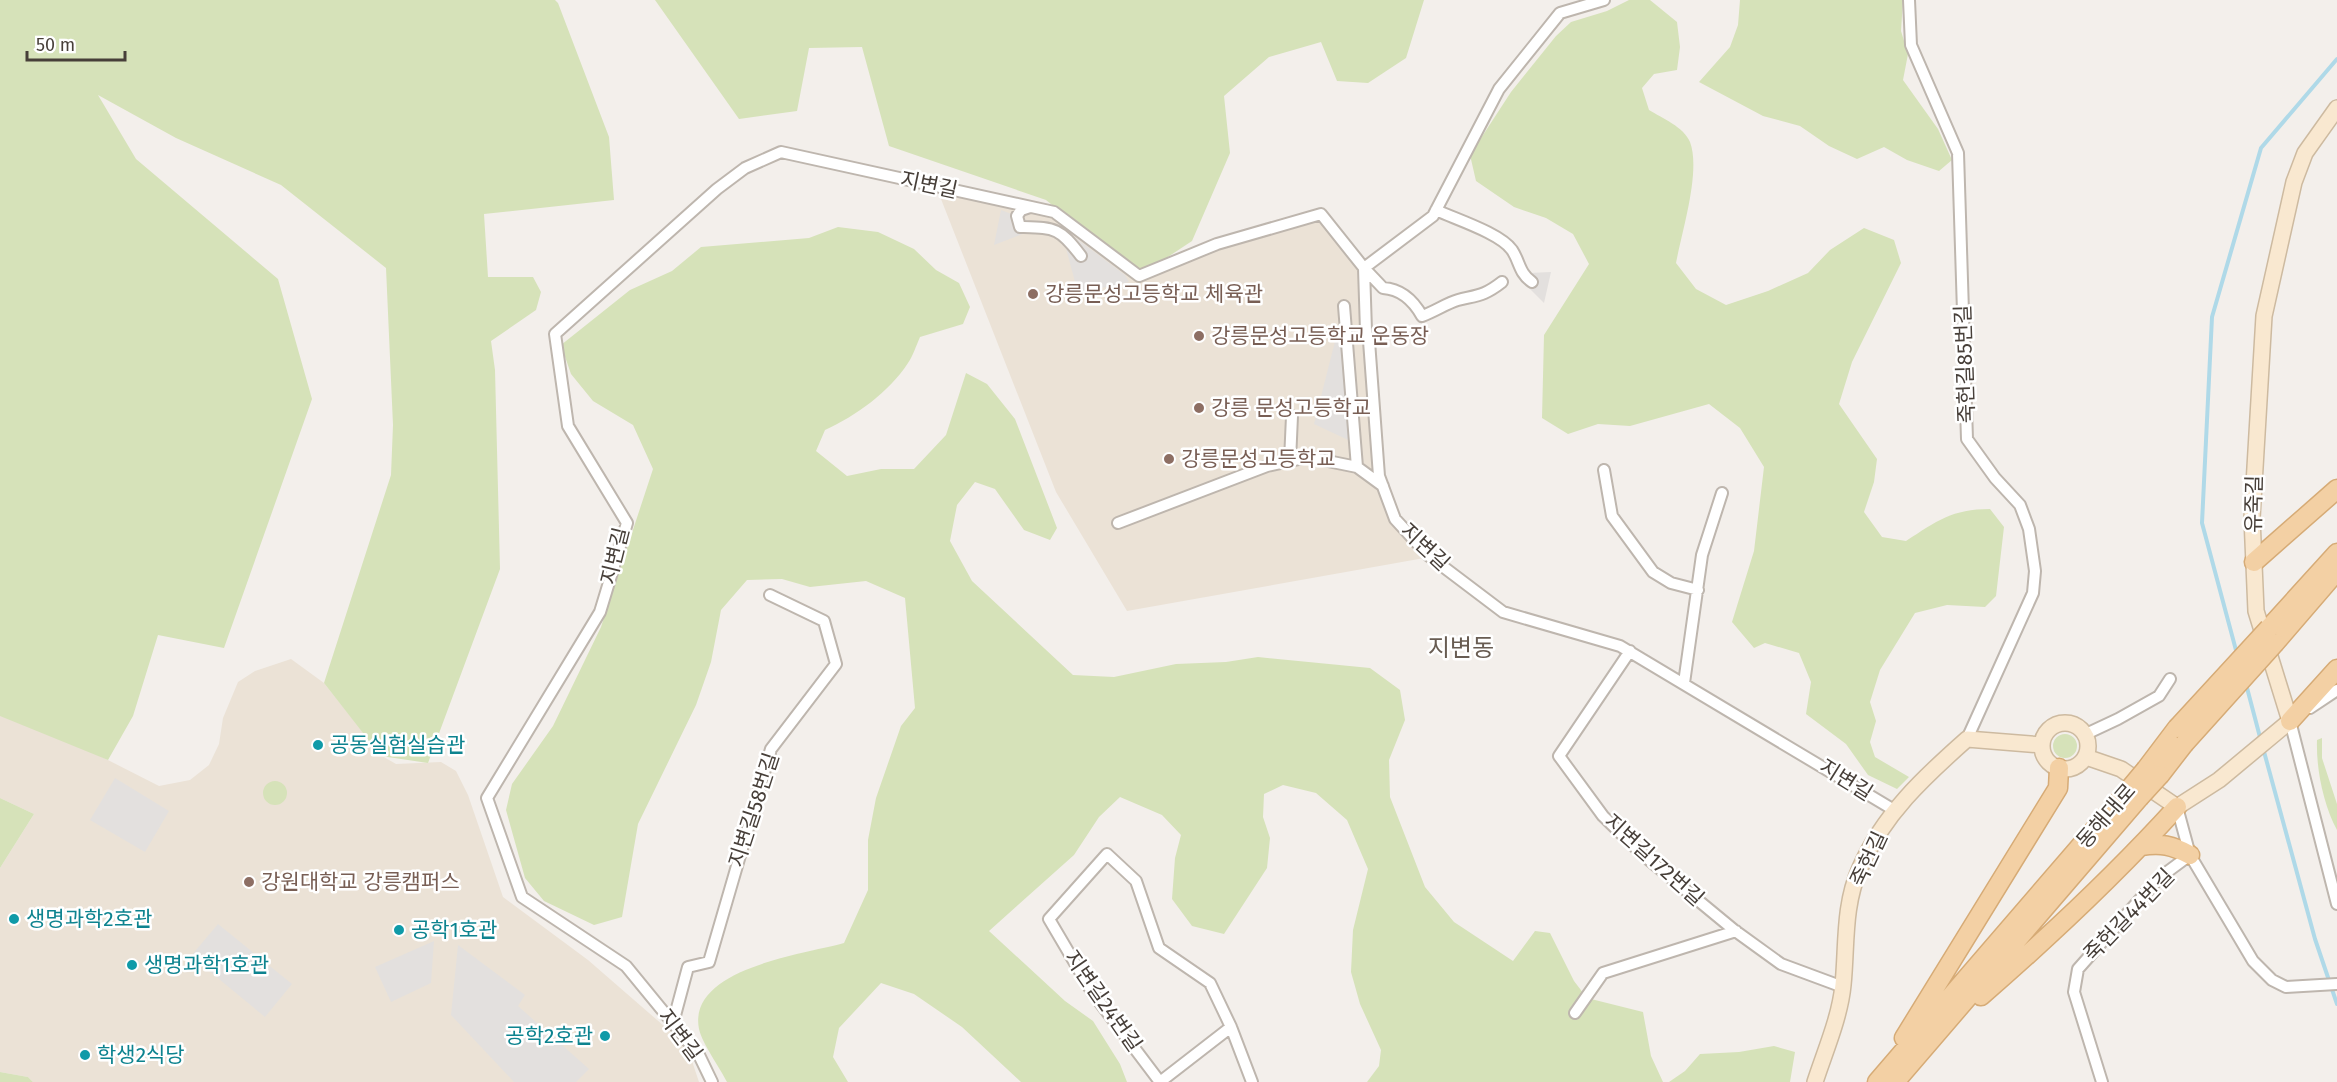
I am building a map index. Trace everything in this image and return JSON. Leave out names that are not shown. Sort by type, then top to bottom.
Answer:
[{"type":"main road","points":[[2254,562],[2337,489]]},
{"type":"main road","name":"동해대로","points":[[2272,635],[2337,552]]},
{"type":"main road","name":"동해대로","points":[[1883,1082],[1932,1039],[2181,736],[2272,635],[2337,571]]},
{"type":"main road","points":[[2290,721],[2337,669]]},
{"type":"main road","points":[[1883,1082],[2058,788],[2059,768]]},
{"type":"main road","name":"동해대로","points":[[1883,1082],[2133,796]]},
{"type":"main road","points":[[1932,1039],[2027,956],[2141,846],[2177,807]]},
{"type":"main road","points":[[2141,846],[2160,843],[2173,846],[2190,855]]},
{"type":"street","points":[[1502,282],[1485,295],[1455,301],[1444,308],[1422,316],[1406,296],[1395,288],[1383,288],[1364,268],[1433,216],[1499,88],[1560,12],[1604,0]]},
{"type":"street","name":"죽헌길85번길","points":[[1909,0],[1911,45],[1958,153],[1967,439],[1995,478],[2020,506],[2029,528],[2035,571],[2033,593],[1966,739]]},
{"type":"street","name":"유죽길","points":[[2337,108],[2305,153],[2294,182],[2264,316],[2252,518],[2256,611],[2290,721],[2337,904]]},
{"type":"street","name":"지변길","points":[[712,1082],[699,1055],[626,966],[522,897],[487,798],[600,612],[627,524],[568,426],[555,334],[717,189],[745,168],[781,152],[1054,212],[1139,276],[1217,244],[1321,214],[1364,268],[1366,331],[1379,476],[1395,519],[1429,556],[1503,612],[1620,645],[1894,810]]},
{"type":"street","points":[[1031,207],[1021,210],[1017,216],[1020,227],[1054,228],[1068,239],[1081,256]]},
{"type":"street","points":[[1436,210],[1500,240],[1513,250],[1522,275],[1532,282]]},
{"type":"street","points":[[1344,306],[1357,467]]},
{"type":"street","points":[[1290,461],[1292,416]]},
{"type":"street","points":[[1118,523],[1267,466],[1308,457],[1357,467],[1383,486]]},
{"type":"street","points":[[1604,470],[1612,516],[1653,572],[1671,583],[1698,590]]},
{"type":"street","points":[[1684,683],[1702,555],[1722,493]]},
{"type":"street","name":"지변길58번길","points":[[673,1023],[688,967],[709,962],[771,749],[836,664],[824,621],[770,595]]},
{"type":"street","name":"지변길172번길","points":[[1630,651],[1559,756],[1603,816],[1641,854],[1736,931],[1781,964],[1843,987]]},
{"type":"street","points":[[2086,734],[2159,696],[2170,679]]},
{"type":"street","points":[[2177,807],[2219,780],[2290,721],[2337,690]]},
{"type":"street","points":[[2059,723],[2074,724],[2086,734],[2089,749],[2086,757],[2074,767],[2059,768],[2046,759],[2042,745],[2047,731],[2059,723]]},
{"type":"street","points":[[1966,739],[2042,745]]},
{"type":"street","name":"죽헌길","points":[[1815,1082],[1843,987],[1846,918],[1860,869],[1894,810],[1927,774],[1966,739]]},
{"type":"street","points":[[2086,757],[2121,769],[2177,807],[2190,855],[2253,961],[2272,980],[2286,987],[2337,984]]},
{"type":"street","name":"지변길24번길","points":[[1160,1082],[1092,992],[1049,919],[1107,854],[1136,881],[1159,948],[1210,983],[1231,1028]]},
{"type":"street","name":"죽헌길44번길","points":[[2102,1082],[2074,992],[2078,969],[2159,878],[2190,855]]},
{"type":"street","points":[[1575,1013],[1603,973],[1736,931]]},
{"type":"street","points":[[1160,1082],[1231,1028],[1252,1082]]},
{"type":"shaded area","name":"강릉 문성고등학교","points":[[947,189],[1054,212],[1139,276],[1217,244],[1321,214],[1364,268],[1379,476],[1395,519],[1430,557],[1127,611],[1056,492],[941,199]]},
{"type":"shaded area","points":[[1001,210],[1043,226],[994,245]]},
{"type":"shaded area","points":[[1060,226],[1125,275],[1129,282],[1078,293]]},
{"type":"shaded area","points":[[1551,272],[1544,303],[1526,285],[1529,273]]},
{"type":"shaded area","points":[[1344,306],[1361,446],[1314,424]]},
{"type":"shaded area","name":"강원대학교 강릉캠퍼스","points":[[291,659],[324,683],[382,756],[396,764],[441,762],[456,771],[468,795],[503,897],[588,960],[687,1046],[699,1082],[33,1082],[28,1077],[0,1072],[0,868],[34,814],[0,798],[0,711],[45,728],[159,786],[190,780],[209,765],[219,744],[223,718],[238,682],[255,671]]},
{"type":"shaded area","points":[[115,778],[169,811],[145,852],[90,820]]},
{"type":"shaded area","points":[[218,924],[292,984],[265,1017],[191,956]]},
{"type":"shaded area","points":[[434,941],[431,983],[391,1002],[375,967]]},
{"type":"shaded area","points":[[458,945],[525,995],[518,1006],[589,1069],[576,1082],[514,1082],[451,1015]]},
{"type":"green space","points":[[0,0],[555,0],[558,3],[609,137],[614,200],[484,214],[488,277],[533,277],[541,292],[536,310],[491,341],[495,370],[500,569],[428,763],[381,756],[324,683],[391,475],[393,425],[386,268],[281,185],[176,138],[98,95],[136,159],[278,279],[312,399],[224,648],[158,635],[133,716],[108,760],[0,716]]},
{"type":"green space","points":[[655,0],[1424,0],[1406,58],[1368,83],[1337,81],[1321,42],[1269,57],[1224,96],[1230,153],[1192,241],[1139,276],[1046,200],[889,146],[862,47],[809,48],[797,111],[739,119]]},
{"type":"green space","points":[[1629,0],[1650,0],[1677,22],[1680,47],[1677,70],[1654,74],[1642,88],[1649,110],[1683,132],[1690,142],[1693,154],[1692,185],[1676,263],[1696,289],[1726,305],[1768,291],[1808,273],[1830,250],[1864,228],[1894,240],[1901,263],[1852,362],[1839,404],[1877,459],[1874,482],[1864,512],[1882,537],[1906,541],[1936,522],[1965,511],[1990,509],[2004,527],[1996,596],[1985,607],[1947,605],[1915,613],[1880,670],[1870,702],[1876,721],[1870,742],[1875,757],[1909,777],[1897,789],[1868,775],[1846,744],[1806,714],[1811,682],[1799,653],[1765,643],[1754,648],[1732,622],[1754,551],[1764,467],[1740,428],[1709,404],[1630,426],[1598,424],[1568,434],[1542,418],[1544,335],[1589,264],[1573,234],[1546,218],[1514,207],[1476,181],[1470,155],[1511,92],[1556,36],[1571,22],[1607,11]]},
{"type":"green space","points":[[1740,0],[1903,0],[1901,31],[1908,54],[1903,80],[1938,129],[1952,160],[1939,171],[1907,160],[1884,147],[1857,159],[1829,146],[1800,126],[1763,116],[1699,82],[1730,47],[1738,25]]},
{"type":"green space","points":[[838,227],[878,232],[914,249],[936,270],[959,283],[970,307],[963,324],[920,337],[910,360],[891,384],[860,410],[825,430],[816,451],[847,476],[881,469],[914,469],[946,435],[966,373],[987,384],[1015,419],[1057,528],[1050,540],[1024,530],[995,489],[975,482],[957,505],[950,541],[972,581],[1073,675],[1114,677],[1176,664],[1226,662],[1258,657],[1370,668],[1400,690],[1405,720],[1389,760],[1390,797],[1425,887],[1454,922],[1513,961],[1535,931],[1550,933],[1574,981],[1587,998],[1643,1012],[1651,1056],[1663,1082],[1367,1082],[1379,1066],[1381,1050],[1360,1004],[1351,972],[1353,930],[1368,869],[1347,820],[1316,793],[1283,785],[1264,794],[1263,817],[1270,838],[1267,868],[1224,934],[1192,926],[1172,899],[1175,858],[1181,835],[1162,815],[1120,797],[1099,817],[1074,855],[989,931],[1065,1001],[1093,1021],[1120,1064],[1127,1082],[1021,1082],[962,1027],[914,994],[881,983],[839,1028],[833,1057],[848,1082],[727,1082],[707,1048],[699,1029],[700,1008],[711,991],[729,978],[752,967],[844,943],[868,890],[868,840],[876,798],[901,726],[915,708],[905,598],[866,581],[810,587],[782,579],[747,580],[721,610],[711,662],[696,705],[638,824],[622,917],[594,925],[544,901],[525,878],[506,810],[512,784],[553,726],[601,627],[653,469],[633,425],[593,401],[571,374],[561,345],[630,290],[672,271],[701,247],[809,238]]},
{"type":"green space","points":[[2065,734],[2070,735],[2076,741],[2076,751],[2070,757],[2065,758],[2060,757],[2054,751],[2053,746],[2054,741],[2060,735]]},
{"type":"green space","points":[[2322,738],[2322,758],[2337,804],[2337,830],[2324,797],[2319,774],[2317,740]]},
{"type":"green space","points":[[275,781],[280,782],[286,788],[286,798],[280,804],[275,805],[270,804],[264,798],[263,793],[264,788],[270,782]]},
{"type":"green space","points":[[0,798],[34,814],[0,868]]},
{"type":"green space","points":[[1774,1046],[1795,1052],[1790,1082],[1669,1082],[1685,1071],[1700,1054],[1739,1052]]},
{"type":"green space","points":[[0,1072],[28,1077],[33,1082],[0,1082]]},
{"type":"waterway","points":[[2237,654],[2202,523],[2212,317],[2261,148],[2337,59]]},
{"type":"waterway","points":[[2246,684],[2261,741]]},
{"type":"waterway","points":[[2263,748],[2315,939],[2337,1004]]},
{"type":"place","name":"강릉문성고등학교 체육관","points":[[1033,294]]},
{"type":"place","name":"강릉문성고등학교 운동장","points":[[1199,336]]},
{"type":"place","name":"강릉 문성고등학교","points":[[1199,408]]},
{"type":"place","name":"강릉문성고등학교","points":[[1169,459]]},
{"type":"place","name":"공동실험실습관","points":[[318,745]]},
{"type":"place","name":"강원대학교 강릉캠퍼스","points":[[249,882]]},
{"type":"place","name":"생명과학2호관","points":[[14,919]]},
{"type":"place","name":"공학1호관","points":[[399,930]]},
{"type":"place","name":"생명과학1호관","points":[[132,965]]},
{"type":"place","name":"공학2호관","points":[[605,1036]]},
{"type":"place","name":"학생2식당","points":[[85,1055]]},
{"type":"district","name":"지변동","points":[[1461,648]]}]
